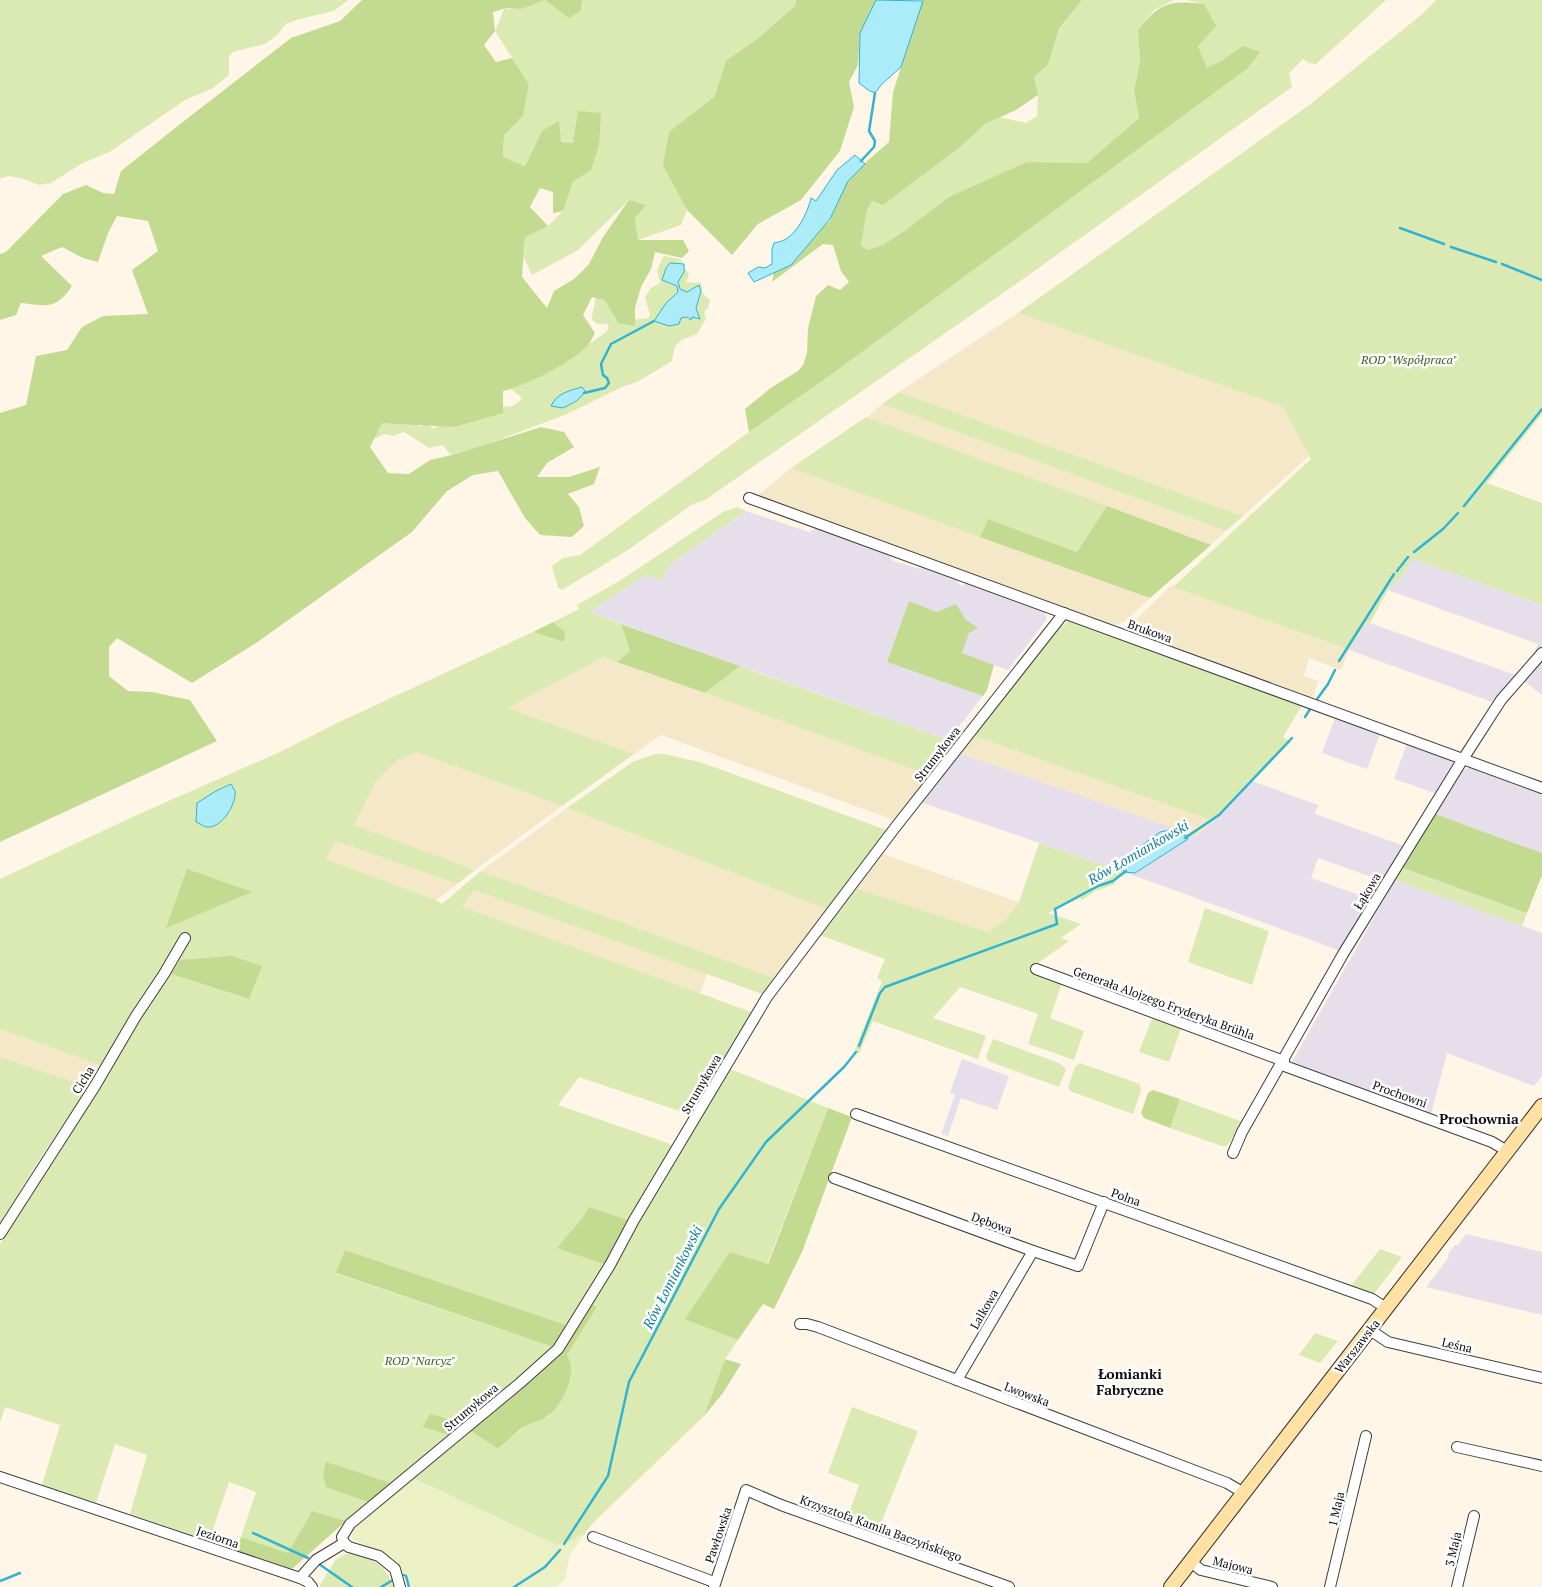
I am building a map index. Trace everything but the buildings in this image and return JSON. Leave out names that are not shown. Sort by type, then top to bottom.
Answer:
[{"type":"street","name":"Brukowa","points":[[748,498],[1542,788]]},
{"type":"street","name":"Strumykowa","points":[[344,1543],[342,1537],[350,1524],[520,1383],[558,1349],[610,1265],[634,1220],[767,997],[894,829],[1064,613]]},
{"type":"street","name":"Łąkowa","points":[[1233,1153],[1242,1132],[1348,946],[1462,759],[1501,700],[1542,653]]},
{"type":"street","name":"Cicha","points":[[0,1234],[95,1086],[185,938]]},
{"type":"street","name":"Generała Alojzego Fryderyka Brühla","points":[[1036,969],[1283,1063]]},
{"type":"street","name":"Prochowni","points":[[1283,1063],[1492,1142],[1507,1151]]},
{"type":"street","name":"Warszawska","points":[[1171,1587],[1542,1106]]},
{"type":"street","name":"Polna","points":[[856,1114],[1372,1299],[1386,1308]]},
{"type":"street","name":"Dębowa","points":[[834,1178],[1078,1266],[1104,1202]]},
{"type":"street","name":"Lalkowa","points":[[957,1380],[1033,1251]]},
{"type":"street","name":"Lwowska","points":[[800,1324],[818,1327],[1227,1483],[1244,1493]]},
{"type":"street","name":"Leśna","points":[[1370,1330],[1386,1341],[1542,1378]]},
{"type":"street","name":"1 Maja","points":[[1330,1587],[1366,1436]]},
{"type":"street","points":[[1457,1447],[1542,1466]]},
{"type":"street","name":"Jeziorna","points":[[0,1477],[300,1578],[308,1582],[312,1587]]},
{"type":"street","name":"Pawłowska","points":[[714,1585],[746,1490]]},
{"type":"street","name":"Krzysztofa Kamila Baczyńskiego","points":[[746,1490],[789,1508],[1009,1587]]},
{"type":"street","name":"3 Maja","points":[[1457,1587],[1474,1516]]},
{"type":"street","points":[[593,1537],[714,1585]]},
{"type":"street","points":[[300,1578],[316,1560],[344,1543],[349,1547],[379,1556],[395,1568],[400,1587]]},
{"type":"street","name":"Majowa","points":[[1190,1562],[1201,1570],[1272,1587]]},
{"type":"shaded area","points":[[1018,313],[1283,407],[1310,455],[1243,516],[899,392]]},
{"type":"shaded area","points":[[882,404],[1226,531],[1211,545],[866,418]]},
{"type":"shaded area","points":[[791,468],[1150,598],[1124,622],[1115,625],[757,496]]},
{"type":"shaded area","points":[[746,511],[809,532],[816,528],[888,555],[893,561],[920,569],[922,566],[958,579],[957,583],[962,586],[966,583],[1044,610],[1047,619],[1008,670],[961,654],[969,633],[966,620],[956,605],[937,612],[909,601],[887,662],[983,696],[948,740],[589,612],[645,575],[663,581],[669,565]]},
{"type":"shaded area","points":[[1413,559],[1542,605],[1542,650],[1539,653],[1535,650],[1538,644],[1388,590],[1403,575]]},
{"type":"shaded area","points":[[1171,586],[1349,650],[1341,670],[1309,658],[1304,676],[1318,681],[1313,698],[1130,631],[1132,623]]},
{"type":"shaded area","points":[[1367,622],[1518,676],[1492,702],[1349,650]]},
{"type":"shaded area","points":[[604,657],[933,776],[896,821],[661,735],[634,754],[508,708]]},
{"type":"shaded area","points":[[1542,661],[1542,695],[1524,681]]},
{"type":"shaded area","points":[[1335,718],[1380,734],[1367,769],[1322,753]]},
{"type":"shaded area","points":[[974,736],[1213,821],[1196,836],[960,753]]},
{"type":"shaded area","points":[[1407,744],[1452,760],[1454,766],[1438,794],[1394,779]]},
{"type":"shaded area","points":[[416,752],[562,806],[475,870],[353,826],[376,781],[398,760]]},
{"type":"shaded area","points":[[960,753],[1196,836],[1252,781],[1318,805],[1315,814],[1404,846],[1383,881],[1318,858],[1311,878],[1371,899],[1341,951],[1127,873],[920,802]]},
{"type":"shaded area","points":[[1470,767],[1542,794],[1542,853],[1435,814],[1463,770]]},
{"type":"shaded area","points":[[567,808],[828,910],[777,979],[481,871]]},
{"type":"shaded area","points":[[336,841],[457,884],[436,900],[326,859]]},
{"type":"shaded area","points":[[880,853],[1019,902],[1005,920],[987,932],[855,888]]},
{"type":"shaded area","points":[[1395,880],[1542,933],[1542,1076],[1534,1086],[1447,1053],[1431,1114],[1292,1062]]},
{"type":"shaded area","points":[[474,890],[707,974],[700,994],[463,908]]},
{"type":"shaded area","points":[[0,1029],[102,1066],[89,1087],[0,1057]]},
{"type":"shaded area","points":[[962,1059],[1009,1076],[997,1110],[961,1098],[948,1136],[941,1134],[955,1095],[950,1093]]},
{"type":"shaded area","points":[[1466,1234],[1542,1252],[1542,1315],[1426,1287],[1449,1257],[1448,1254]]},
{"type":"green space","points":[[0,0],[348,0],[334,11],[286,24],[277,35],[265,44],[233,52],[229,56],[229,75],[213,88],[185,100],[111,151],[81,164],[51,183],[39,185],[9,176],[1,178],[0,181]]},
{"type":"green space","points":[[362,0],[545,0],[521,9],[507,8],[493,12],[495,31],[484,45],[496,62],[512,58],[529,84],[523,116],[504,135],[503,157],[525,166],[542,131],[559,121],[561,142],[573,143],[578,111],[601,113],[599,145],[591,170],[573,182],[563,211],[553,213],[553,192],[540,188],[530,207],[548,226],[525,237],[522,277],[547,308],[554,291],[574,279],[589,264],[603,237],[629,200],[646,205],[635,218],[638,240],[683,240],[689,251],[682,258],[655,252],[651,269],[641,287],[635,308],[635,326],[618,323],[605,300],[592,297],[583,315],[595,333],[588,345],[570,360],[547,373],[503,391],[503,413],[454,427],[382,423],[370,447],[388,473],[409,474],[430,460],[456,454],[541,427],[564,432],[574,447],[547,463],[537,477],[569,477],[600,467],[594,484],[568,494],[579,507],[584,526],[572,537],[540,535],[525,518],[498,471],[473,475],[447,491],[412,532],[256,643],[192,683],[117,638],[109,647],[109,676],[128,691],[152,692],[190,700],[217,741],[0,842],[0,413],[26,405],[36,356],[67,350],[82,327],[103,316],[148,314],[132,270],[158,251],[148,221],[117,216],[108,233],[98,262],[83,258],[62,247],[41,256],[72,286],[61,299],[50,305],[21,303],[16,315],[0,320],[0,254],[6,252],[63,194],[86,185],[103,193],[114,194],[121,171],[184,121],[291,38],[340,21]]},
{"type":"green space","points":[[545,0],[569,17],[581,11],[582,0],[796,0],[795,6],[757,39],[727,61],[715,96],[669,132],[664,165],[687,210],[681,225],[638,240],[635,218],[629,200],[578,250],[532,275],[524,258],[525,236],[548,226],[563,211],[573,182],[591,170],[573,143],[561,142],[542,131],[525,166],[503,157],[504,135],[523,116],[529,84],[495,31],[504,9],[521,8]]},
{"type":"green space","points":[[545,0],[582,0],[581,11],[569,18]]},
{"type":"green space","points":[[796,0],[876,0],[860,33],[858,65],[849,82],[854,107],[840,151],[801,200],[758,224],[732,255],[687,210],[663,165],[669,132],[715,96],[726,61],[757,39],[795,6]]},
{"type":"green space","points":[[923,0],[1082,0],[1059,29],[1048,65],[1034,77],[1038,95],[1016,110],[985,124],[959,148],[883,205],[872,201],[867,210],[861,246],[868,250],[883,245],[906,230],[949,197],[1027,162],[1087,163],[1139,118],[1134,91],[1140,61],[1138,30],[1153,14],[1166,5],[1173,3],[1204,4],[1216,26],[1198,46],[1207,68],[1223,60],[1243,46],[1260,52],[1247,69],[832,374],[749,432],[745,409],[772,387],[798,371],[803,365],[807,353],[808,328],[816,296],[828,285],[840,290],[849,282],[841,271],[833,245],[823,244],[772,282],[774,272],[830,221],[842,183],[889,142],[893,92]]},
{"type":"green space","points":[[1082,0],[1174,0],[1154,10],[1138,30],[1140,61],[1134,91],[1139,118],[1087,163],[1027,162],[906,230],[883,245],[868,250],[861,247],[867,210],[872,201],[883,205],[959,148],[985,123],[999,117],[1026,123],[1037,116],[1038,95],[1034,77],[1048,65],[1059,30]]},
{"type":"green space","points":[[1186,0],[1386,0],[1316,64],[1309,63],[1303,59],[1289,73],[1292,87],[1016,284],[705,500],[691,505],[628,550],[562,590],[558,588],[552,566],[563,558],[580,555],[832,374],[1247,69],[1223,60],[1207,69],[1198,46],[1204,4]]},
{"type":"green space","name":"ROD \"Współpraca\"","points":[[1436,0],[1542,0],[1542,414],[1487,483],[1542,503],[1542,605],[1413,559],[1403,575],[1388,590],[1370,623],[1367,622],[1349,650],[1173,587],[1311,459],[1283,407],[1018,313],[1308,106],[1421,15]]},
{"type":"green space","points":[[664,256],[680,259],[689,275],[686,282],[701,283],[703,294],[710,300],[708,308],[704,312],[706,318],[697,334],[682,340],[675,346],[672,361],[637,382],[622,387],[567,414],[456,456],[449,453],[443,445],[429,448],[404,432],[393,436],[384,434],[360,446],[365,426],[416,417],[420,427],[427,423],[433,429],[480,409],[493,406],[515,405],[522,398],[506,388],[577,348],[591,343],[607,331],[609,326],[597,324],[592,320],[595,292],[603,283],[615,319],[625,321],[648,318],[650,315],[645,297],[651,288],[660,283],[657,270]]},
{"type":"green space","points":[[899,392],[1243,516],[1226,531],[882,404]]},
{"type":"green space","points":[[866,417],[1107,506],[1077,552],[988,519],[980,537],[791,468]]},
{"type":"green space","points":[[1107,506],[1211,545],[1150,598],[980,537],[988,519],[1077,552]]},
{"type":"green space","name":"ROD \"Narcyz\"","points":[[737,507],[746,511],[669,565],[663,581],[645,575],[590,612],[621,624],[630,651],[617,662],[604,657],[508,708],[634,754],[562,806],[416,752],[398,760],[376,781],[354,825],[475,870],[457,884],[336,841],[326,859],[436,900],[442,904],[481,871],[777,979],[765,995],[474,890],[463,907],[754,1013],[694,1116],[579,1077],[558,1105],[676,1146],[631,1221],[589,1207],[558,1248],[606,1265],[569,1326],[345,1250],[337,1274],[556,1348],[371,1503],[346,1521],[312,1511],[288,1553],[241,1537],[256,1492],[229,1482],[209,1541],[130,1514],[147,1455],[115,1444],[96,1503],[42,1485],[60,1425],[5,1407],[0,1423],[0,1244],[78,1119],[98,1092],[143,1015],[171,974],[248,999],[180,960],[160,970],[102,1066],[0,1029],[0,879],[139,814],[280,752],[337,723],[533,632],[563,642],[565,632],[553,622],[579,609],[577,605],[621,580],[723,512]]},
{"type":"green space","points":[[909,601],[937,612],[956,604],[966,620],[978,628],[969,633],[962,653],[994,665],[987,690],[983,696],[887,662]]},
{"type":"green space","points":[[1068,620],[1302,705],[1283,737],[1291,742],[1213,821],[974,736],[1055,627],[1065,625]]},
{"type":"green space","points":[[553,622],[565,632],[563,642],[533,632]]},
{"type":"green space","points":[[621,624],[740,666],[705,693],[617,662],[630,651]]},
{"type":"green space","points":[[740,666],[948,740],[924,773],[705,693]]},
{"type":"green space","points":[[656,754],[665,754],[703,763],[889,831],[828,910],[567,808],[634,761]]},
{"type":"green space","points":[[1435,814],[1542,853],[1542,875],[1527,913],[1403,868]]},
{"type":"green space","points":[[1039,843],[1127,873],[1114,879],[1115,884],[1096,891],[1082,900],[1080,898],[1048,913],[1081,924],[1061,938],[1069,941],[1034,966],[1032,972],[1062,983],[1050,1018],[1084,1031],[1074,1060],[1028,1044],[1038,1014],[960,987],[933,1018],[986,1036],[978,1059],[873,1021],[859,1054],[854,1052],[882,981],[877,978],[885,959],[817,934],[855,888],[987,932],[1005,920],[1019,902]]},
{"type":"green space","points":[[1403,868],[1527,913],[1522,926],[1395,880]]},
{"type":"green space","points":[[187,869],[252,892],[166,928]]},
{"type":"green space","points":[[1205,908],[1269,931],[1252,985],[1188,962]]},
{"type":"green space","points":[[232,956],[262,966],[249,999],[171,974],[180,960]]},
{"type":"green space","points":[[1153,1016],[1182,1026],[1169,1062],[1139,1052]]},
{"type":"green space","points":[[993,1039],[1059,1063],[1066,1069],[1059,1087],[988,1061],[986,1056]]},
{"type":"green space","points":[[0,1057],[89,1087],[30,1174],[0,1229]]},
{"type":"green space","points":[[1080,1063],[1140,1084],[1141,1091],[1133,1114],[1070,1091],[1068,1087],[1075,1067]]},
{"type":"green space","points":[[730,1069],[828,1108],[767,1264],[685,1318],[738,1340],[725,1359],[704,1416],[591,1525],[584,1535],[570,1542],[556,1545],[410,1477],[468,1429],[503,1445],[524,1427],[549,1416],[567,1355],[597,1307],[589,1303]]},
{"type":"green space","points":[[1153,1090],[1180,1099],[1170,1128],[1144,1118],[1141,1113],[1148,1093]]},
{"type":"green space","points":[[1180,1099],[1243,1122],[1227,1146],[1222,1146],[1170,1128]]},
{"type":"green space","points":[[828,1108],[852,1117],[802,1252],[774,1309],[763,1304],[738,1340],[685,1319],[730,1252],[768,1264]]},
{"type":"green space","points":[[589,1207],[631,1221],[606,1265],[557,1248]]},
{"type":"green space","points":[[1380,1249],[1402,1257],[1374,1294],[1351,1286]]},
{"type":"green space","points":[[345,1250],[569,1326],[556,1348],[336,1273]]},
{"type":"green space","points":[[589,1303],[597,1307],[567,1355],[570,1362],[570,1378],[564,1395],[555,1409],[550,1414],[522,1428],[497,1448],[468,1429],[560,1351]]},
{"type":"green space","points":[[1315,1333],[1338,1341],[1320,1363],[1299,1355]]},
{"type":"green space","points":[[725,1359],[741,1364],[723,1393],[704,1416]]},
{"type":"green space","points":[[852,1407],[918,1431],[877,1533],[846,1522],[859,1485],[828,1473]]},
{"type":"green space","points":[[430,1414],[466,1424],[452,1436],[423,1427]]},
{"type":"green space","points":[[326,1462],[394,1484],[371,1503],[326,1487],[323,1475]]},
{"type":"green space","points":[[413,1479],[556,1545],[570,1542],[582,1534],[584,1535],[570,1555],[565,1580],[555,1587],[408,1587],[404,1572],[393,1558],[352,1539],[353,1530]]},
{"type":"green space","points":[[312,1511],[346,1521],[292,1569],[236,1551],[241,1537],[288,1553]]},
{"type":"green space","points":[[346,1554],[363,1556],[376,1562],[386,1572],[394,1587],[319,1587],[336,1559]]},
{"type":"water","points":[[876,0],[923,1],[901,67],[875,93],[859,83],[860,33]]},
{"type":"water","points":[[855,155],[865,164],[848,181],[830,219],[791,265],[754,282],[748,273],[758,267],[765,268],[772,264],[774,243],[785,240],[795,231],[808,209],[811,198],[816,201],[837,170]]},
{"type":"water","points":[[670,263],[684,264],[684,272],[678,282],[680,289],[687,292],[699,285],[701,291],[696,308],[700,319],[692,317],[691,320],[687,317],[681,318],[679,324],[669,326],[654,321],[666,303],[678,292],[677,286],[662,280]]},
{"type":"water","points":[[582,387],[585,391],[576,401],[563,408],[551,406],[560,395]]},
{"type":"water","points":[[231,784],[235,791],[235,796],[231,809],[223,820],[212,827],[196,822],[197,803]]},
{"type":"water","points":[[1170,830],[1187,836],[1188,839],[1135,873],[1124,872],[1120,864],[1122,860],[1160,832]]},
{"type":"waterway","points":[[861,161],[874,147],[875,141],[869,131],[875,93]]},
{"type":"waterway","points":[[1400,228],[1444,244]]},
{"type":"waterway","points":[[1451,247],[1496,262]]},
{"type":"waterway","points":[[1502,264],[1542,280]]},
{"type":"waterway","points":[[584,393],[605,388],[609,383],[603,375],[601,364],[611,344],[654,321]]},
{"type":"waterway","name":"Rów Łomiankowski","points":[[1464,506],[1542,409]]},
{"type":"waterway","name":"Rów Łomiankowski","points":[[1414,552],[1443,529],[1458,513]]},
{"type":"waterway","name":"Rów Łomiankowski","points":[[1397,571],[1408,557]]},
{"type":"waterway","name":"Rów Łomiankowski","points":[[1339,661],[1394,574]]},
{"type":"waterway","name":"Rów Łomiankowski","points":[[1315,702],[1335,670]]},
{"type":"waterway","name":"Rów Łomiankowski","points":[[1305,717],[1312,706]]},
{"type":"waterway","name":"Rów Łomiankowski","points":[[1185,838],[1219,815],[1292,738]]},
{"type":"waterway","name":"Rów Łomiankowski","points":[[859,1046],[880,993],[885,987],[1057,924],[1055,909],[1098,886],[1113,881],[1126,871]]},
{"type":"waterway","name":"Rów Łomiankowski","points":[[564,1544],[608,1476],[629,1382],[719,1209],[766,1142],[844,1067],[856,1052]]},
{"type":"waterway","points":[[253,1533],[308,1558]]},
{"type":"waterway","name":"Rów Łomiankowski","points":[[514,1587],[545,1567],[560,1550]]},
{"type":"waterway","name":"Rów Łomiankowski","points":[[319,1564],[352,1587]]},
{"type":"waterway","name":"Rów Łomiankowski","points":[[0,1581],[20,1573]]},
{"type":"waterway","name":"Rów Łomiankowski","points":[[404,1575],[409,1587]]},
{"type":"waterway","name":"Rów Łomiankowski","points":[[381,1587],[393,1580]]},
{"type":"district","name":"Prochownia","points":[[1479,1118]]},
{"type":"district","name":"Łomianki Fabryczne","points":[[1130,1382]]}]
